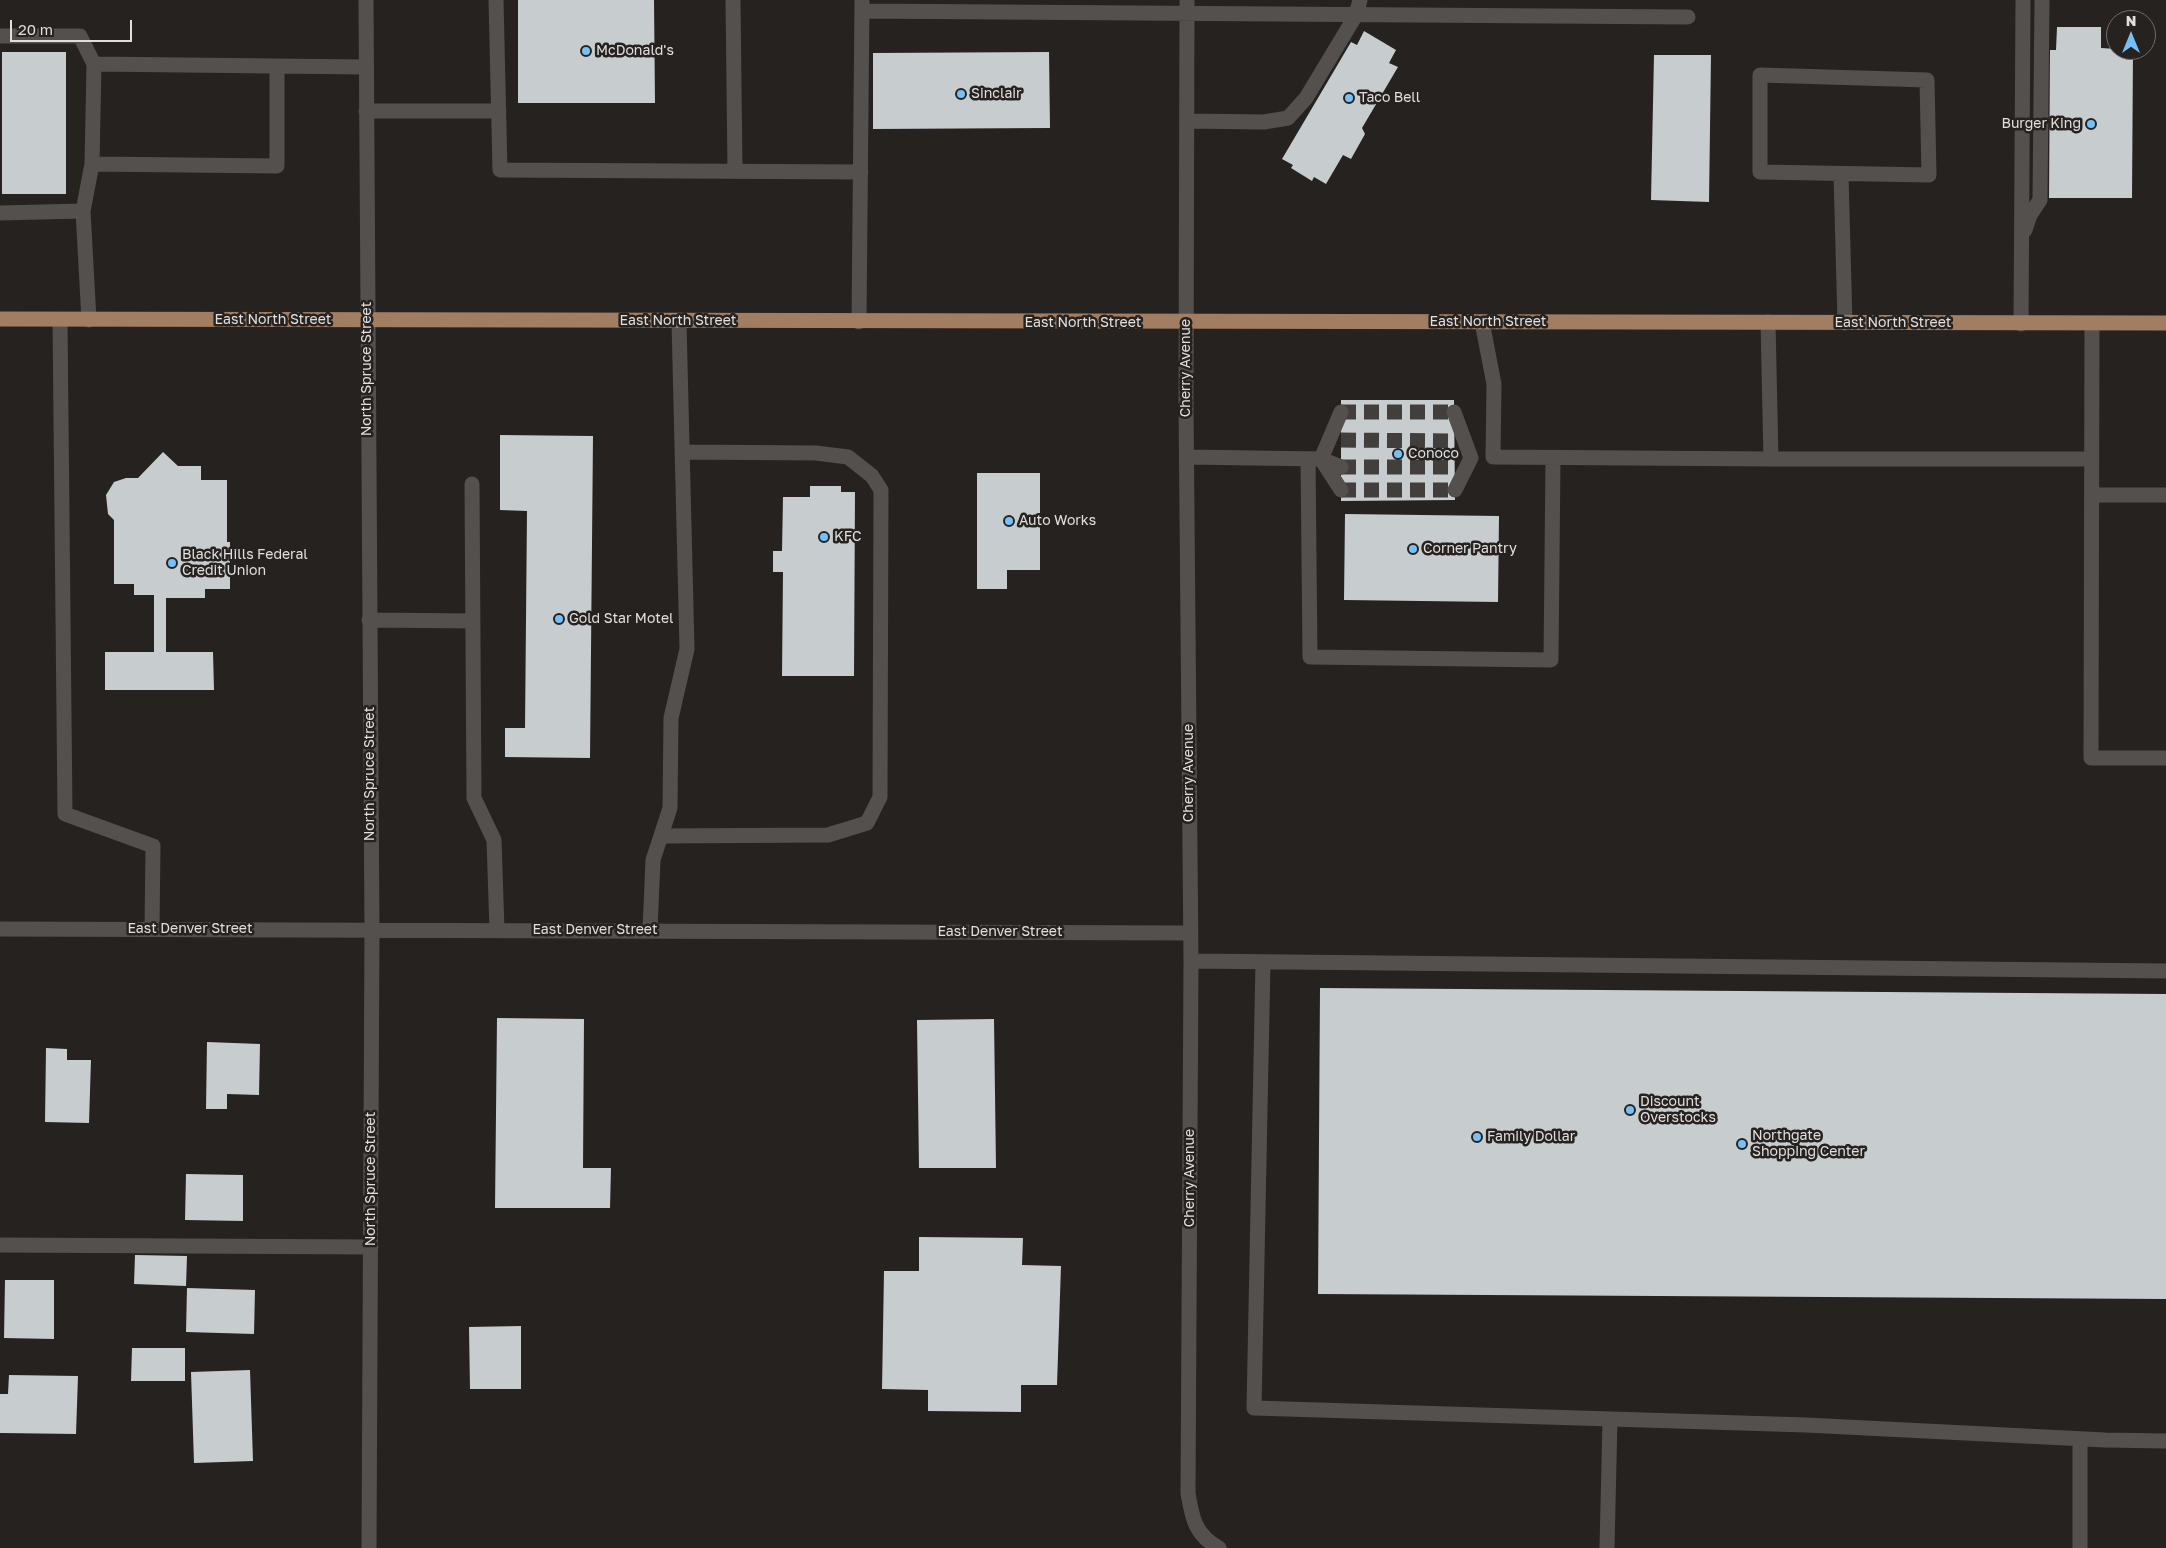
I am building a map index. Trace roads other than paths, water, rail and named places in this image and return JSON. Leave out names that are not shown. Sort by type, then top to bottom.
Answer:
[{"type":"main road","name":"East North Street","points":[[0,319],[2166,324]]},
{"type":"street","name":"North Spruce Street","points":[[366,0],[372,929],[369,1548]]},
{"type":"street","points":[[496,0],[500,170],[861,172]]},
{"type":"street","points":[[733,0],[735,171]]},
{"type":"street","points":[[1187,121],[1264,122],[1288,118],[1306,98],[1356,15],[1360,0]]},
{"type":"street","points":[[2021,324],[2023,0]]},
{"type":"street","points":[[2021,240],[2030,215],[2040,200],[2042,0]]},
{"type":"street","points":[[859,322],[862,6],[1187,7],[1356,15],[1688,17]]},
{"type":"street","name":"Cherry Avenue","points":[[1187,7],[1190,933],[1188,1493],[1192,1519],[1212,1545]]},
{"type":"street","points":[[0,36],[80,36],[94,64],[92,164],[83,211],[89,320]]},
{"type":"street","points":[[94,64],[365,67]]},
{"type":"street","points":[[92,164],[277,166],[277,67]]},
{"type":"street","points":[[1760,75],[1927,80],[1929,175],[1841,174],[1760,172],[1760,75]]},
{"type":"street","points":[[366,111],[499,112]]},
{"type":"street","points":[[1841,174],[1845,323]]},
{"type":"street","points":[[0,213],[83,211]]},
{"type":"street","points":[[60,320],[65,814],[153,846],[152,929]]},
{"type":"street","points":[[650,930],[653,860],[670,808],[671,718],[687,649],[679,322]]},
{"type":"street","points":[[1482,322],[1494,384],[1494,457]]},
{"type":"street","points":[[1768,322],[1770,459]]},
{"type":"street","points":[[2092,324],[2091,758],[2166,758]]},
{"type":"street","points":[[1340,412],[1314,459],[1310,657],[1551,660],[1553,458]]},
{"type":"street","points":[[1454,412],[1472,458],[1455,490]]},
{"type":"street","points":[[1314,459],[1340,440]]},
{"type":"street","points":[[1455,441],[1472,458]]},
{"type":"street","points":[[661,836],[828,835],[867,823],[880,797],[881,490],[872,476],[848,456],[816,453],[683,452]]},
{"type":"street","points":[[1187,457],[1314,459],[1340,467]]},
{"type":"street","points":[[1455,467],[1472,458],[1494,457],[2091,459]]},
{"type":"street","points":[[1314,459],[1341,490]]},
{"type":"street","points":[[472,484],[474,798],[494,840],[497,930]]},
{"type":"street","points":[[2092,495],[2166,495]]},
{"type":"street","points":[[369,620],[473,621]]},
{"type":"street","name":"East Denver Street","points":[[0,929],[1190,933]]},
{"type":"street","points":[[1190,961],[2166,971]]},
{"type":"street","points":[[1263,962],[1254,1408],[1806,1425],[2080,1439],[2166,1441]]},
{"type":"street","points":[[0,1245],[370,1247]]},
{"type":"street","points":[[1607,1548],[1610,1419]]},
{"type":"street","points":[[2080,1439],[2080,1548]]},
{"type":"tunnel","points":[[1341,412],[1454,412]]},
{"type":"tunnel","points":[[1341,440],[1455,441]]},
{"type":"tunnel","points":[[1341,467],[1455,467]]},
{"type":"tunnel","points":[[1341,490],[1455,490]]},
{"type":"place","name":"McDonald's","points":[[586,51]]},
{"type":"place","name":"Sinclair","points":[[961,94]]},
{"type":"place","name":"Taco Bell","points":[[1349,98]]},
{"type":"place","name":"Burger King","points":[[2091,124]]},
{"type":"place","name":"Conoco","points":[[1398,454]]},
{"type":"place","name":"Auto Works","points":[[1009,521]]},
{"type":"place","name":"KFC","points":[[824,537]]},
{"type":"place","name":"Corner Pantry","points":[[1413,549]]},
{"type":"place","name":"Black Hills Federal Credit Union","points":[[172,563]]},
{"type":"place","name":"Gold Star Motel","points":[[559,619]]},
{"type":"place","name":"Discount Overstocks","points":[[1630,1110]]},
{"type":"place","name":"Family Dollar","points":[[1477,1137]]},
{"type":"place","name":"Northgate Shopping Center","points":[[1742,1144]]}]
